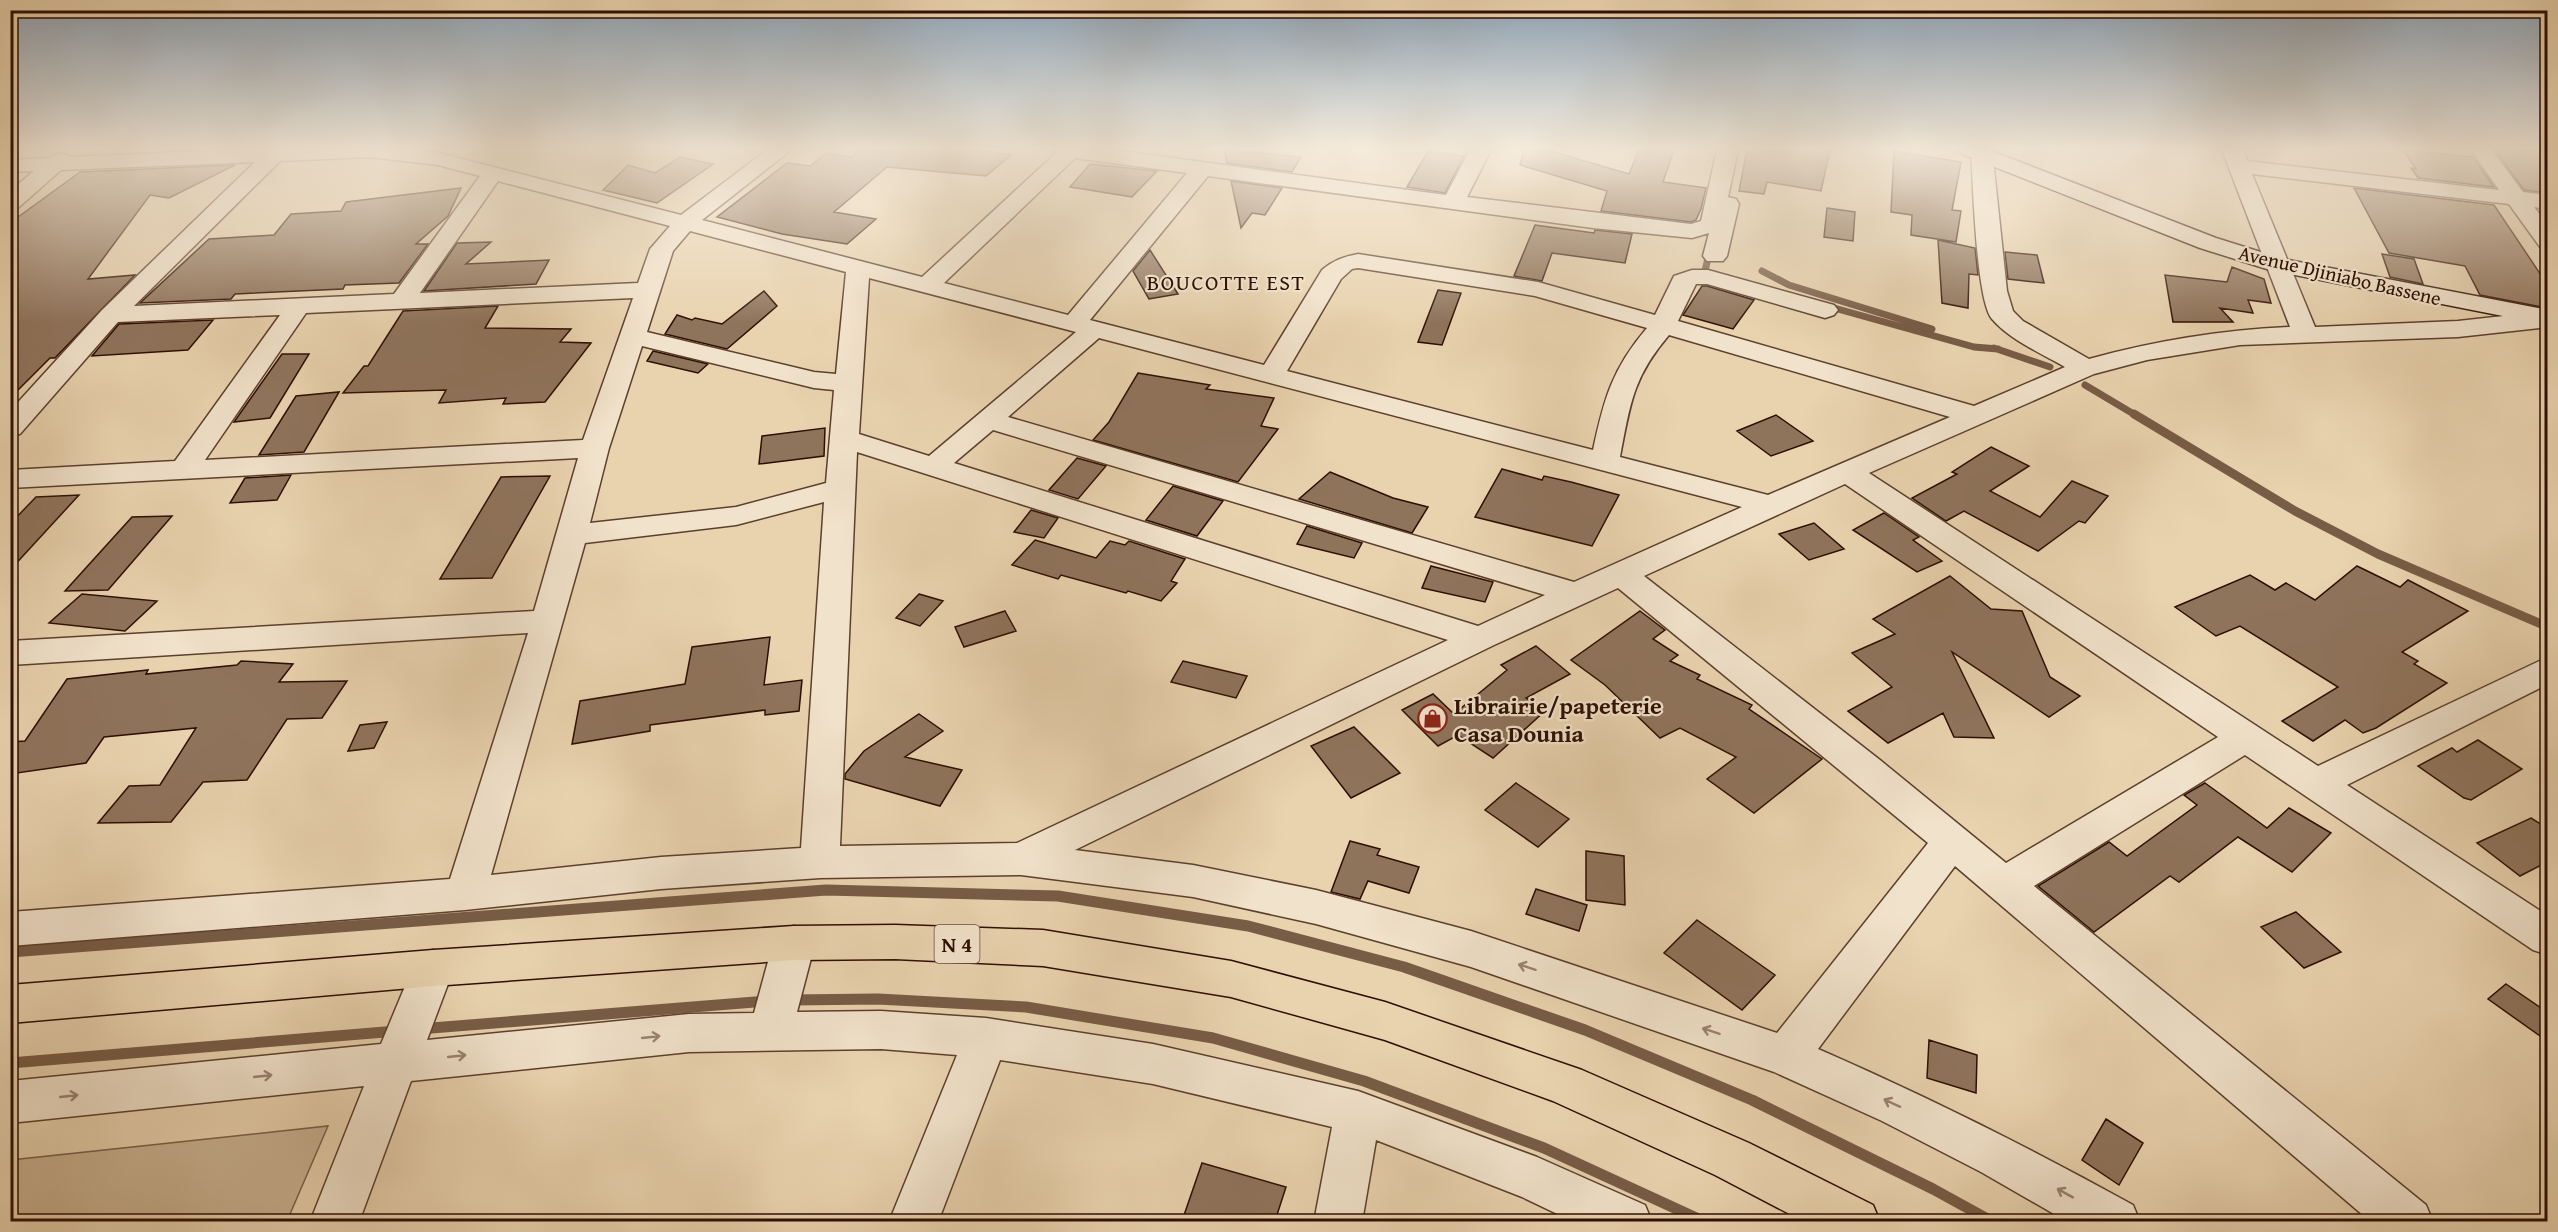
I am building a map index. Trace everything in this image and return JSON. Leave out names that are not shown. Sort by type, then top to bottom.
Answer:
[{"type":"highway","name":"N 4","points":[[10,1004],[433,968],[794,943],[894,942],[1043,948],[1231,979],[1385,1021],[1566,1085],[1732,1159],[1856,1221]]},
{"type":"street","points":[[10,428],[111,315],[221,207]]},
{"type":"street","points":[[403,300],[460,207]]},
{"type":"street","points":[[637,207],[858,268],[1770,505]]},
{"type":"street","points":[[465,894],[548,621],[595,448],[662,249],[686,222],[705,207]]},
{"type":"street","points":[[927,286],[1010,207]]},
{"type":"street","points":[[934,466],[989,420],[1085,326],[1174,207]]},
{"type":"street","points":[[1499,207],[1593,221],[1692,231],[1711,225],[1715,207]]},
{"type":"street","points":[[1714,256],[1726,207]]},
{"type":"street","points":[[1984,207],[1995,291],[2001,314],[2014,326],[2085,368]]},
{"type":"street","name":"Avenue Djiniabo Bassene","points":[[2118,207],[2208,243],[2278,265],[2547,319]]},
{"type":"street","points":[[2255,207],[2305,333]]},
{"type":"street","points":[[2523,207],[2547,242]]},
{"type":"street","points":[[1271,375],[1331,274],[1344,264],[1358,261],[1538,289],[1977,416]]},
{"type":"street","points":[[820,862],[840,488],[846,439],[858,268]]},
{"type":"street","points":[[1605,462],[1618,397],[1627,374],[1636,356],[1664,324],[1683,281],[1692,277],[1708,277],[1826,310]]},
{"type":"street","points":[[111,315],[649,290]]},
{"type":"street","points":[[184,468],[299,305]]},
{"type":"street","points":[[1021,859],[1480,638],[1770,505],[1849,473],[2085,368],[2145,352],[2196,343],[2305,333],[2458,329],[2547,319]]},
{"type":"street","points":[[633,336],[814,380],[850,383]]},
{"type":"street","points":[[989,420],[1577,594]]},
{"type":"street","points":[[846,439],[1480,638]]},
{"type":"street","points":[[10,479],[595,448]]},
{"type":"street","points":[[1849,473],[2547,938]]},
{"type":"street","points":[[571,535],[736,516],[767,510],[840,488]]},
{"type":"street","points":[[1622,574],[1952,840],[2409,1221]]},
{"type":"street","points":[[10,653],[548,621]]},
{"type":"street","points":[[2316,784],[2547,669]]},
{"type":"street","points":[[2004,884],[2246,737]]},
{"type":"street","points":[[1786,1056],[1952,840]]},
{"type":"street","points":[[10,929],[465,894],[661,873],[820,862],[1021,859],[1193,881],[1316,907],[1471,949],[1786,1056],[1898,1106],[2116,1221]]},
{"type":"street","points":[[771,1030],[794,943]]},
{"type":"street","points":[[334,1221],[433,968]]},
{"type":"street","points":[[10,1102],[689,1033],[882,1030],[986,1038],[1153,1064],[1358,1112],[1537,1180],[1628,1221]]},
{"type":"street","points":[[913,1221],[986,1038]]},
{"type":"street","points":[[1338,1221],[1358,1112]]},
{"type":"shaded area","points":[[328,1126],[287,1221],[11,1221],[11,1160]]},
{"type":"building","points":[[31,207],[141,207],[88,279],[135,275],[55,358],[50,358],[10,398],[10,223]]},
{"type":"building","points":[[343,207],[452,207],[448,216],[416,244],[428,244],[399,283],[345,285],[343,289],[235,294],[231,299],[140,303],[209,239],[274,235],[291,214],[341,211]]},
{"type":"building","points":[[729,207],[839,207],[834,212],[876,219],[847,244],[782,234],[717,217]]},
{"type":"building","points":[[1237,207],[1270,207],[1265,215],[1252,213],[1241,228]]},
{"type":"building","points":[[1602,207],[1701,207],[1696,220],[1691,222],[1601,211]]},
{"type":"building","points":[[1891,207],[1952,207],[1952,210],[1961,211],[1956,242],[1911,235],[1912,215],[1891,212]]},
{"type":"building","points":[[2364,207],[2496,207],[2547,284],[2547,308],[2480,295],[2465,266],[2389,253]]},
{"type":"building","points":[[1827,208],[1855,212],[1853,241],[1824,237]]},
{"type":"building","points":[[1535,225],[1594,233],[1595,230],[1632,234],[1625,263],[1552,253],[1542,281],[1514,276]]},
{"type":"building","points":[[1938,240],[1975,248],[1978,275],[1969,274],[1968,308],[1942,303]]},
{"type":"building","points":[[491,242],[466,264],[549,260],[536,284],[424,291],[457,243]]},
{"type":"building","points":[[1150,250],[1178,294],[1149,299],[1133,271]]},
{"type":"building","points":[[2005,252],[2037,255],[2044,283],[2008,279]]},
{"type":"building","points":[[2382,254],[2414,259],[2423,284],[2390,277]]},
{"type":"building","points":[[2232,267],[2264,279],[2271,303],[2248,300],[2253,313],[2220,308],[2233,322],[2173,322],[2165,275],[2227,282]]},
{"type":"building","points":[[1702,286],[1754,300],[1733,329],[1683,315]]},
{"type":"building","points":[[1438,290],[1461,293],[1442,345],[1418,342]]},
{"type":"building","points":[[764,291],[777,306],[727,349],[665,334],[677,315],[692,320],[695,318],[722,324]]},
{"type":"building","points":[[498,306],[485,328],[571,329],[560,342],[591,343],[545,402],[503,404],[506,398],[439,403],[446,390],[343,393],[364,366],[368,366],[403,311]]},
{"type":"building","points":[[213,320],[188,350],[92,356],[119,324]]},
{"type":"building","points":[[653,351],[708,364],[698,373],[647,361]]},
{"type":"building","points":[[282,354],[309,354],[270,418],[234,422]]},
{"type":"building","points":[[1138,373],[1210,385],[1206,389],[1274,398],[1261,426],[1278,429],[1238,482],[1093,440],[1109,422]]},
{"type":"building","points":[[339,392],[304,452],[259,455],[296,396]]},
{"type":"building","points":[[1776,415],[1813,441],[1771,456],[1737,431]]},
{"type":"building","points":[[825,428],[824,456],[759,464],[762,436]]},
{"type":"building","points":[[1991,447],[2029,466],[1990,491],[2040,517],[2072,481],[2108,496],[2085,523],[2079,521],[2038,551],[1964,511],[1946,521],[1912,498],[1957,474],[1952,472]]},
{"type":"building","points":[[1077,458],[1106,466],[1078,499],[1049,490]]},
{"type":"building","points":[[1502,469],[1542,480],[1544,476],[1571,482],[1619,495],[1592,546],[1475,517]]},
{"type":"building","points":[[1330,472],[1393,498],[1428,507],[1412,533],[1299,499]]},
{"type":"building","points":[[291,475],[277,500],[230,503],[245,478]]},
{"type":"building","points":[[550,476],[492,578],[440,579],[501,477]]},
{"type":"building","points":[[1173,486],[1223,501],[1197,536],[1146,520]]},
{"type":"building","points":[[79,495],[10,570],[10,524],[36,497]]},
{"type":"building","points":[[1031,510],[1058,518],[1044,538],[1014,532]]},
{"type":"building","points":[[1884,513],[1919,537],[1913,540],[1942,561],[1917,572],[1853,530]]},
{"type":"building","points":[[172,516],[108,590],[65,591],[132,517]]},
{"type":"building","points":[[1814,523],[1844,549],[1809,560],[1779,534]]},
{"type":"building","points":[[1307,526],[1362,543],[1354,558],[1297,544]]},
{"type":"building","points":[[1035,540],[1096,558],[1110,541],[1125,545],[1129,541],[1185,559],[1171,581],[1177,583],[1161,601],[1061,575],[1058,579],[1012,565]]},
{"type":"building","points":[[1431,566],[1493,582],[1485,602],[1422,588]]},
{"type":"building","points":[[2357,566],[2400,587],[2408,580],[2468,611],[2402,652],[2418,661],[2414,664],[2447,683],[2376,728],[2363,733],[2345,720],[2313,741],[2282,721],[2338,687],[2240,626],[2216,636],[2175,607],[2250,575],[2275,590],[2286,583],[2315,600]]},
{"type":"building","points":[[1950,576],[1991,609],[2022,611],[2050,677],[2080,696],[2049,717],[1952,652],[1994,738],[1954,737],[1943,713],[1888,743],[1848,711],[1892,687],[1852,653],[1895,634],[1873,619]]},
{"type":"building","points":[[82,594],[157,601],[125,631],[49,623]]},
{"type":"building","points":[[919,594],[943,601],[920,626],[896,618]]},
{"type":"building","points":[[1005,611],[1016,631],[964,647],[955,627]]},
{"type":"building","points":[[1640,611],[1665,630],[1653,639],[1678,655],[1670,661],[1700,675],[1697,679],[1752,705],[1749,709],[1822,759],[1754,813],[1707,779],[1736,757],[1680,728],[1660,738],[1605,685],[1571,660]]},
{"type":"building","points":[[770,637],[764,685],[802,680],[799,711],[765,715],[765,710],[650,725],[650,731],[572,744],[580,701],[685,684],[692,647]]},
{"type":"building","points":[[1536,646],[1570,674],[1526,698],[1546,710],[1493,758],[1458,735],[1438,746],[1402,710],[1433,694],[1454,714],[1507,670],[1501,665]]},
{"type":"building","points":[[241,661],[293,664],[279,682],[347,681],[322,718],[287,719],[247,780],[203,782],[171,822],[98,823],[129,786],[160,785],[196,728],[104,737],[86,763],[10,774],[10,742],[25,741],[67,679],[148,670],[146,674],[237,665]]},
{"type":"building","points":[[1183,661],[1247,676],[1236,698],[1171,682]]},
{"type":"building","points":[[919,714],[943,731],[905,757],[962,770],[940,806],[845,779],[845,774],[864,751]]},
{"type":"building","points":[[387,722],[374,748],[348,751],[360,725]]},
{"type":"building","points":[[1354,727],[1400,773],[1351,798],[1311,746]]},
{"type":"building","points":[[2478,740],[2522,769],[2471,800],[2464,798],[2418,766],[2452,748],[2457,752]]},
{"type":"building","points":[[1516,783],[1569,819],[1538,847],[1485,810]]},
{"type":"building","points":[[2205,783],[2267,828],[2289,808],[2331,833],[2292,872],[2238,837],[2179,882],[2170,876],[2094,932],[2038,886],[2109,842],[2127,856],[2197,805],[2184,795]]},
{"type":"building","points":[[2531,818],[2547,828],[2547,862],[2520,876],[2477,843]]},
{"type":"building","points":[[1350,841],[1380,849],[1377,855],[1419,867],[1409,893],[1368,881],[1360,899],[1331,892]]},
{"type":"building","points":[[1586,851],[1624,856],[1625,905],[1586,900]]},
{"type":"building","points":[[1536,889],[1587,905],[1579,931],[1526,914]]},
{"type":"building","points":[[2296,912],[2341,952],[2304,968],[2261,927]]},
{"type":"building","points":[[1697,920],[1775,975],[1742,1010],[1664,953]]},
{"type":"building","points":[[2506,984],[2547,1012],[2547,1041],[2488,999]]},
{"type":"building","points":[[1929,1040],[1977,1055],[1976,1093],[1927,1078]]},
{"type":"building","points":[[2106,1119],[2143,1143],[2119,1185],[2082,1160]]},
{"type":"building","points":[[1202,1163],[1286,1187],[1275,1221],[1182,1221]]},
{"type":"waterway","points":[[1710,249],[1705,271],[1713,274]]},
{"type":"waterway","points":[[1762,271],[1789,285],[1932,329]]},
{"type":"waterway","points":[[1827,306],[1974,347],[1997,349]]},
{"type":"waterway","points":[[1997,349],[2050,367]]},
{"type":"waterway","points":[[2085,385],[2137,416]]},
{"type":"waterway","points":[[2134,414],[2295,511],[2378,554],[2548,627]]},
{"type":"waterway","points":[[10,952],[826,890],[1058,896],[1248,926],[1404,967],[1585,1030],[1752,1100],[1933,1189],[1993,1222]]},
{"type":"waterway","points":[[790,1000],[878,999],[1026,1007],[1213,1038],[1364,1081],[1544,1148],[1705,1222]]},
{"type":"waterway","points":[[419,1029],[768,1001]]},
{"type":"waterway","points":[[10,1063],[397,1031]]},
{"type":"place","name":"Librairie/papeterie Casa Dounia","points":[[1433,719]]},
{"type":"district","name":"BOUCOTTE EST","points":[[1226,282]]}]
